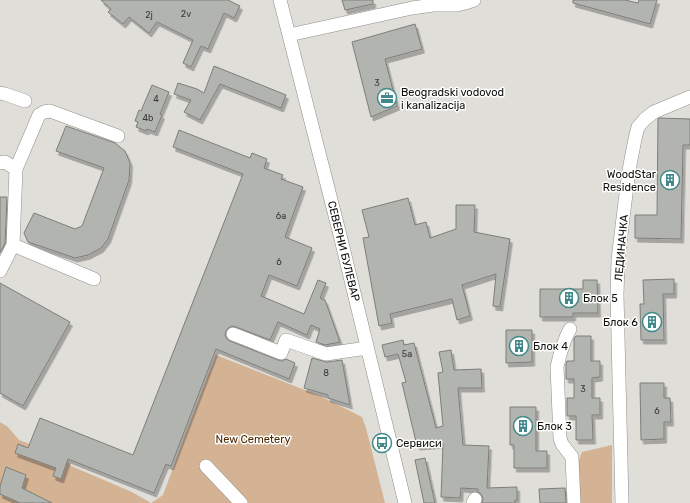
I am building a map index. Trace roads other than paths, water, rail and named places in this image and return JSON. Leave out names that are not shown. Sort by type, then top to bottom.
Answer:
[{"type":"street","name":"СЕВЕРНИ БУЛЕВАР","points":[[280,0],[341,239],[390,438],[404,503]]},
{"type":"street","points":[[289,35],[412,8],[433,5],[457,5],[474,0]]},
{"type":"street","points":[[0,93],[25,101]]},
{"type":"street","name":"ЛЕДИНАЧКА","points":[[622,503],[617,295],[619,253],[629,170],[638,127],[654,112],[690,97]]},
{"type":"street","points":[[0,271],[13,245],[16,169],[39,115],[50,111],[118,136]]},
{"type":"street","points":[[0,162],[5,162],[16,169]]},
{"type":"street","points":[[13,245],[94,279]]},
{"type":"street","points":[[570,329],[563,344],[557,367],[560,438],[562,444],[572,457],[574,503]]},
{"type":"street","points":[[233,334],[281,353],[286,340],[326,354],[367,348]]},
{"type":"street","points":[[206,466],[241,503]]},
{"type":"place","name":"Beogradski vodovod i kanalizacija","points":[[387,98]]},
{"type":"place","name":"WoodStar Residence","points":[[670,180]]},
{"type":"place","name":"Блок 5","points":[[569,298]]},
{"type":"place","name":"Блок 6","points":[[652,322]]},
{"type":"place","name":"Блок 4","points":[[519,346]]},
{"type":"place","name":"Блок 3","points":[[523,426]]},
{"type":"place","name":"Сервиси","points":[[382,443]]},
{"type":"park label","name":"New Cemetery","points":[[253,439]]}]
